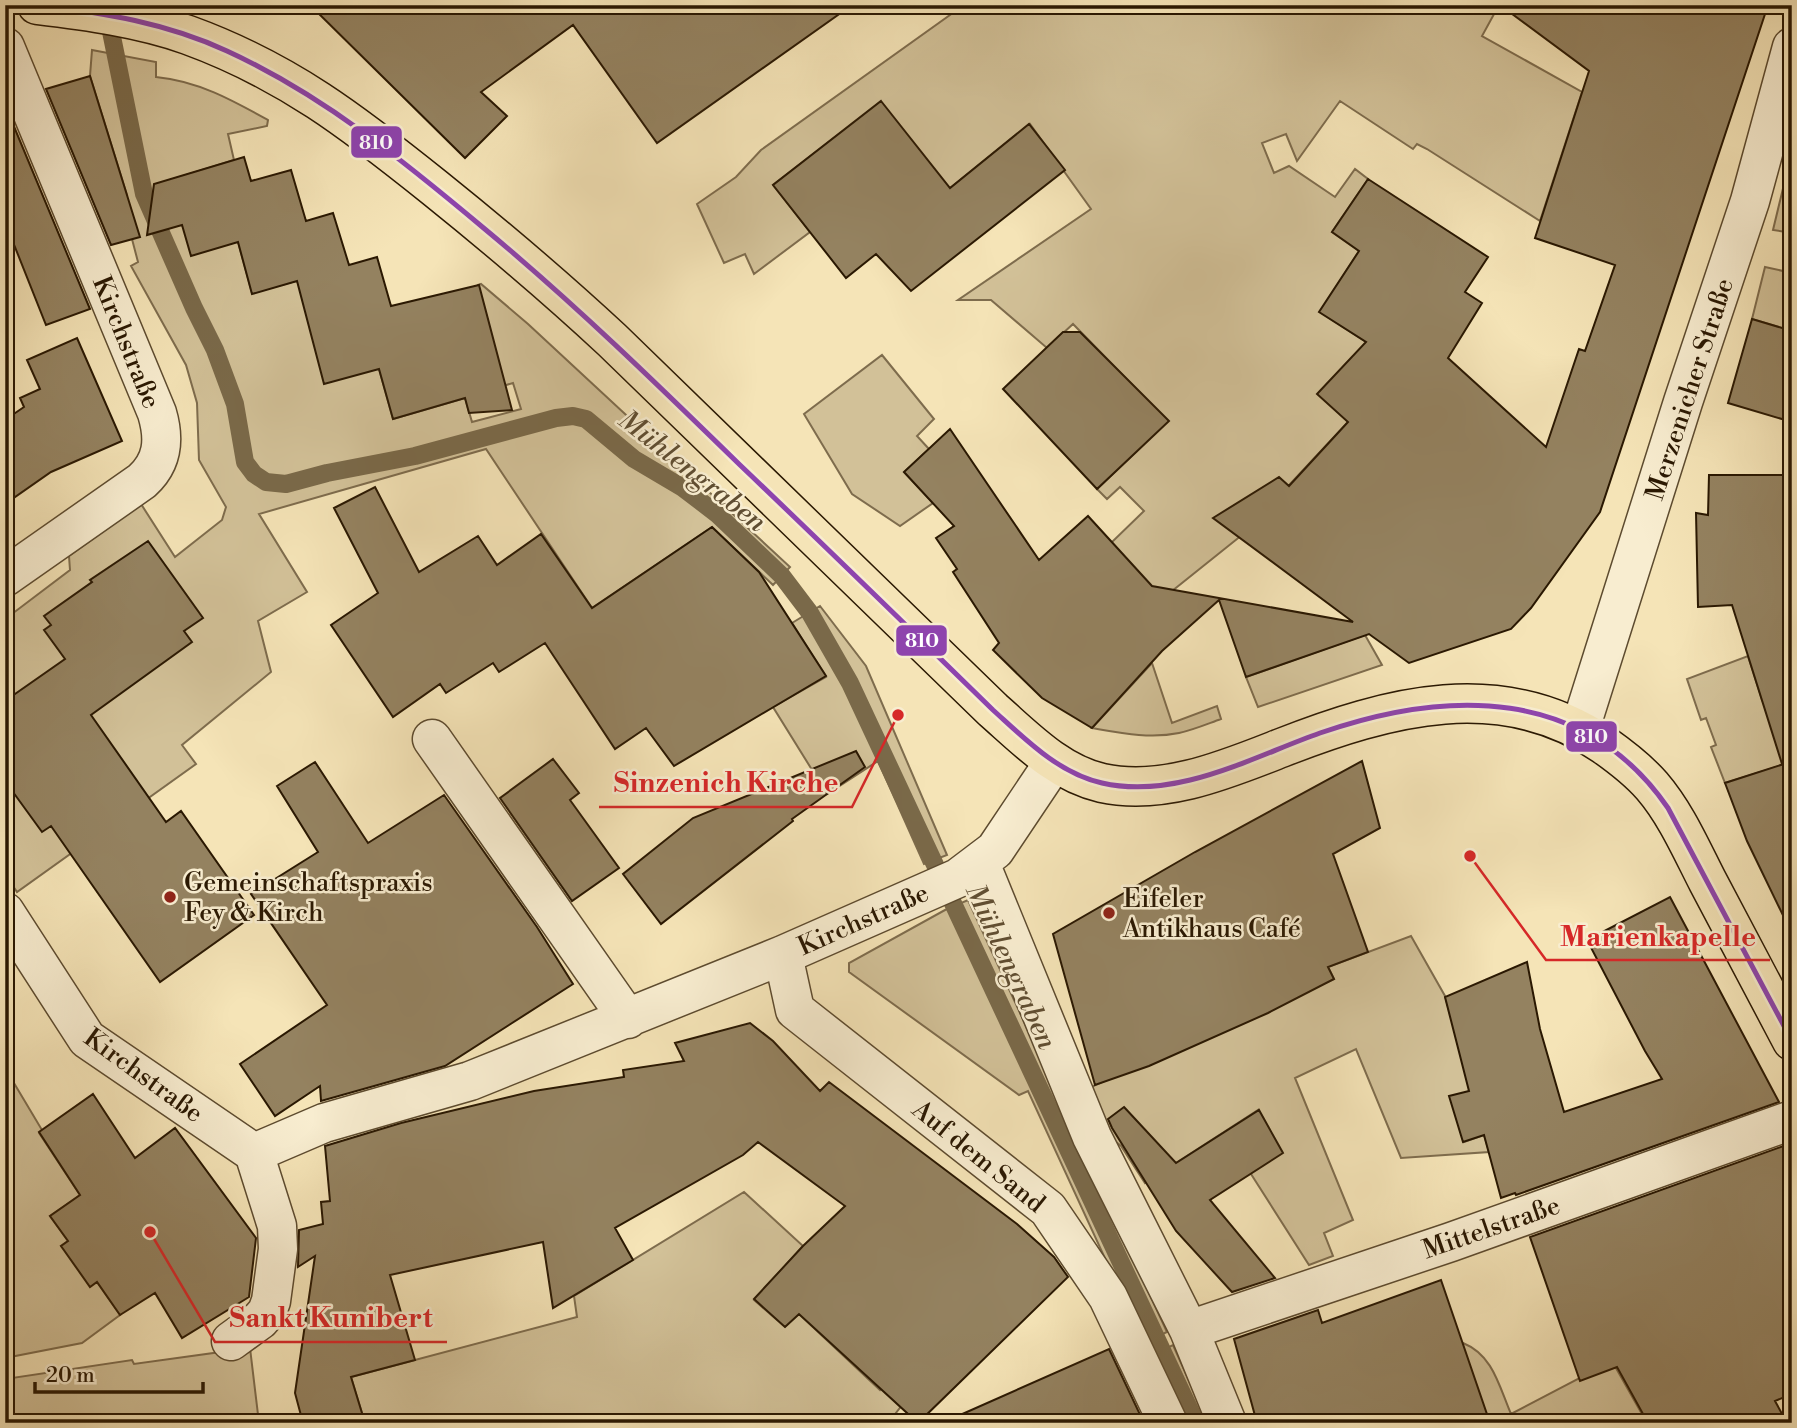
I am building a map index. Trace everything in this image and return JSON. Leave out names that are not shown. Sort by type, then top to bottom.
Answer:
[{"type":"main road","points":[[37,5],[107,15],[187,35],[254,62],[293,83],[340,114],[499,239],[612,340],[993,710],[1054,762],[1084,778],[1117,785],[1177,782],[1214,774],[1369,717],[1454,703],[1488,703],[1530,710],[1580,729],[1632,765],[1668,805],[1792,1041]]},
{"type":"street","name":"Kirchstraße","points":[[5,47],[157,413],[162,439],[159,459],[142,481],[5,577]]},
{"type":"street","name":"Merzenicher Straße","points":[[1580,729],[1683,402],[1750,201],[1792,47]]},
{"type":"street","points":[[432,739],[628,1019]]},
{"type":"street","name":"Kirchstraße","points":[[5,912],[87,1039],[254,1153],[324,1123],[470,1081],[628,1019],[783,955],[958,876],[995,850],[1054,762]]},
{"type":"street","points":[[958,876],[1189,1330],[1227,1423]]},
{"type":"street","name":"Auf dem Sand","points":[[783,955],[795,1010],[1048,1209],[1108,1297],[1168,1423]]},
{"type":"street","name":"Mittelstraße","points":[[1189,1330],[1451,1242],[1792,1120]]},
{"type":"street","points":[[231,1341],[267,1312],[278,1250],[277,1226],[254,1153]]},
{"type":"shaded area","points":[[964,5],[1499,5],[1482,36],[1582,92],[1540,221],[1427,149],[1417,144],[1413,149],[1340,101],[1297,161],[1286,134],[1262,143],[1274,173],[1289,166],[1335,197],[1355,169],[1368,179],[1332,232],[1359,251],[1320,312],[1366,342],[1348,422],[1264,512],[1267,515],[1137,619],[1112,542],[1144,511],[1120,487],[1107,499],[1097,489],[1140,448],[1152,405],[1073,324],[1047,348],[991,300],[958,300],[1091,209],[1030,124],[928,206],[881,102],[773,185],[810,232],[754,274],[745,254],[724,263],[697,204],[736,177],[761,150]]},
{"type":"shaded area","points":[[92,50],[156,62],[156,77],[200,87],[268,120],[267,126],[228,134],[234,160],[170,180],[238,242],[252,293],[329,272],[379,369],[393,419],[465,398],[472,422],[521,409],[513,383],[489,390],[489,325],[478,285],[481,284],[528,324],[790,567],[773,585],[712,527],[592,608],[486,449],[259,514],[307,592],[258,621],[271,672],[182,745],[196,764],[17,892],[5,874],[5,616],[8,617],[70,570],[69,556],[141,504],[175,557],[222,520],[226,507],[199,460],[197,403],[186,365],[131,266],[138,262],[121,197],[127,195],[90,76]]},
{"type":"shaded area","points":[[1792,151],[1792,233],[1773,230]]},
{"type":"shaded area","points":[[1765,267],[1792,273],[1792,331],[1752,319]]},
{"type":"shaded area","points":[[882,355],[934,419],[917,436],[929,449],[904,472],[933,503],[900,526],[852,494],[804,414]]},
{"type":"shaded area","points":[[820,606],[866,666],[947,855],[924,864],[878,761],[827,794],[773,707],[826,677],[792,623]]},
{"type":"shaded area","points":[[1365,635],[1382,665],[1258,707],[1246,677]]},
{"type":"shaded area","points":[[1748,656],[1762,700],[1792,762],[1725,783],[1711,747],[1716,745],[1706,718],[1701,720],[1687,679]]},
{"type":"shaded area","points":[[1152,663],[1172,723],[1217,706],[1221,719],[1168,735],[1136,735],[1092,728]]},
{"type":"shaded area","points":[[968,900],[1167,1332],[1144,1343],[1028,1091],[1019,1095],[849,972],[849,963]]},
{"type":"shaded area","points":[[1411,936],[1445,996],[1471,1090],[1464,1142],[1484,1135],[1489,1152],[1401,1158],[1356,1049],[1295,1078],[1353,1220],[1324,1233],[1333,1256],[1309,1265],[1251,1174],[1258,1110],[1145,1183],[1121,1146],[1101,1130],[1091,1087],[1334,979],[1328,967]]},
{"type":"shaded area","points":[[5,1068],[42,1130],[39,1133],[80,1195],[50,1216],[68,1241],[61,1246],[97,1282],[120,1315],[82,1343],[5,1358]]},
{"type":"shaded area","points":[[744,1192],[803,1246],[754,1300],[785,1327],[799,1314],[880,1390],[911,1356],[906,1400],[888,1423],[365,1423],[351,1377],[577,1317],[574,1296]]},
{"type":"shaded area","points":[[1463,1343],[1473,1348],[1488,1363],[1511,1414],[1612,1361],[1647,1423],[1425,1423]]},
{"type":"shaded area","points":[[1173,1345],[1208,1423],[1181,1423],[1150,1356]]},
{"type":"shaded area","points":[[250,1348],[259,1423],[5,1423],[5,1379],[132,1360],[134,1364]]},
{"type":"building","points":[[310,5],[852,5],[657,143],[573,25],[481,92],[507,116],[465,158]]},
{"type":"building","points":[[1500,5],[1768,5],[1600,512],[1531,608],[1511,629],[1409,663],[1369,634],[1246,677],[1219,600],[1162,651],[1092,728],[1042,698],[993,650],[999,643],[953,572],[957,569],[936,538],[954,526],[904,472],[950,429],[1039,560],[1088,516],[1152,586],[1353,622],[1213,518],[1279,477],[1289,486],[1348,422],[1317,394],[1366,342],[1319,312],[1359,251],[1332,232],[1368,179],[1488,257],[1465,292],[1482,303],[1448,358],[1546,447],[1579,349],[1585,351],[1615,265],[1535,238],[1589,71]]},
{"type":"building","points":[[90,76],[140,237],[111,245],[46,89]]},
{"type":"building","points":[[881,101],[950,188],[1029,124],[1065,170],[911,291],[876,254],[846,278],[773,185]]},
{"type":"building","points":[[5,105],[90,309],[46,325],[5,222]]},
{"type":"building","points":[[244,157],[251,181],[291,170],[306,221],[333,213],[349,265],[377,257],[391,306],[479,285],[512,410],[469,413],[465,398],[393,419],[379,369],[324,384],[297,281],[252,294],[238,242],[191,256],[182,225],[147,235],[154,184]]},
{"type":"building","points":[[1752,319],[1792,331],[1792,422],[1728,403]]},
{"type":"building","points":[[1063,332],[1080,332],[1169,421],[1097,489],[1003,389]]},
{"type":"building","points":[[77,338],[122,441],[51,472],[5,504],[5,420],[24,407],[20,398],[40,389],[27,360]]},
{"type":"building","points":[[1709,475],[1792,475],[1792,934],[1747,841],[1725,783],[1790,762],[1782,764],[1732,605],[1698,607],[1696,513],[1708,515]]},
{"type":"building","points":[[375,487],[419,572],[478,536],[497,565],[541,534],[592,608],[712,527],[759,572],[826,676],[674,766],[646,728],[615,749],[545,643],[499,672],[493,663],[446,693],[440,684],[393,717],[331,625],[378,593],[334,508]]},
{"type":"building","points":[[148,541],[203,618],[184,631],[192,642],[91,715],[166,822],[181,811],[254,915],[160,982],[51,826],[42,832],[5,781],[5,701],[65,659],[44,630],[51,625],[44,616],[92,582],[90,580]]},
{"type":"building","points":[[856,751],[865,767],[792,819],[793,821],[661,924],[623,874],[693,818]]},
{"type":"building","points":[[553,759],[579,793],[570,800],[619,868],[572,901],[500,798]]},
{"type":"building","points":[[1362,761],[1380,828],[1333,854],[1368,952],[1328,967],[1334,979],[1268,1013],[1149,1066],[1095,1085],[1053,934],[1195,852]]},
{"type":"building","points":[[315,762],[368,843],[444,795],[537,927],[573,984],[445,1066],[321,1101],[320,1086],[275,1116],[240,1064],[327,1005],[251,894],[318,852],[277,786]]},
{"type":"building","points":[[1670,897],[1779,1102],[1501,1198],[1484,1135],[1463,1142],[1449,1096],[1469,1091],[1445,997],[1527,962],[1540,1029],[1564,1112],[1662,1079],[1587,940]]},
{"type":"building","points":[[750,1023],[773,1041],[820,1091],[829,1082],[1017,1224],[1054,1257],[1068,1277],[918,1423],[799,1314],[785,1327],[754,1299],[845,1206],[758,1142],[743,1155],[615,1228],[633,1260],[553,1308],[543,1242],[390,1275],[415,1360],[351,1377],[365,1423],[303,1423],[295,1393],[315,1256],[298,1267],[299,1230],[323,1224],[321,1202],[330,1201],[325,1146],[401,1123],[534,1091],[624,1077],[623,1070],[684,1061],[675,1043]]},
{"type":"building","points":[[93,1094],[135,1158],[175,1128],[256,1238],[249,1297],[182,1338],[155,1293],[120,1315],[97,1282],[90,1287],[61,1246],[68,1241],[50,1216],[80,1195],[39,1132]]},
{"type":"building","points":[[1124,1107],[1176,1163],[1259,1110],[1283,1153],[1210,1200],[1275,1278],[1232,1292],[1176,1231],[1108,1119]]},
{"type":"building","points":[[1792,1143],[1792,1394],[1775,1401],[1787,1423],[1648,1423],[1617,1367],[1580,1381],[1530,1237]]},
{"type":"building","points":[[1441,1280],[1490,1423],[1257,1423],[1234,1339],[1318,1310],[1322,1323]]},
{"type":"building","points":[[1109,1349],[1144,1423],[942,1423]]},
{"type":"waterway","name":"Mühlengraben","points":[[107,12],[144,194],[215,350],[235,404],[245,462],[254,474],[266,482],[286,484],[415,456],[556,418],[573,416],[586,419],[634,459],[683,488],[717,514],[782,576],[810,613],[850,683],[1196,1423]]},
{"type":"transit line","name":"810","points":[[39,5],[135,20],[204,41],[297,88],[394,155],[552,287],[647,375],[993,710],[1043,754],[1071,771],[1102,783],[1130,787],[1158,786],[1214,773],[1320,733],[1368,719],[1416,709],[1464,705],[1510,708],[1554,719],[1596,739],[1634,768],[1668,808],[1792,1041]]},
{"type":"place","name":"Sinzenich Kirche","points":[[898,715]]},
{"type":"place","name":"Marienkapelle","points":[[1470,856]]},
{"type":"place","name":"Gemeinschaftspraxis Fey & Kirch","points":[[170,897]]},
{"type":"place","name":"Eifeler Antikhaus Café","points":[[1109,913]]},
{"type":"place","name":"Sankt Kunibert","points":[[150,1232]]}]
